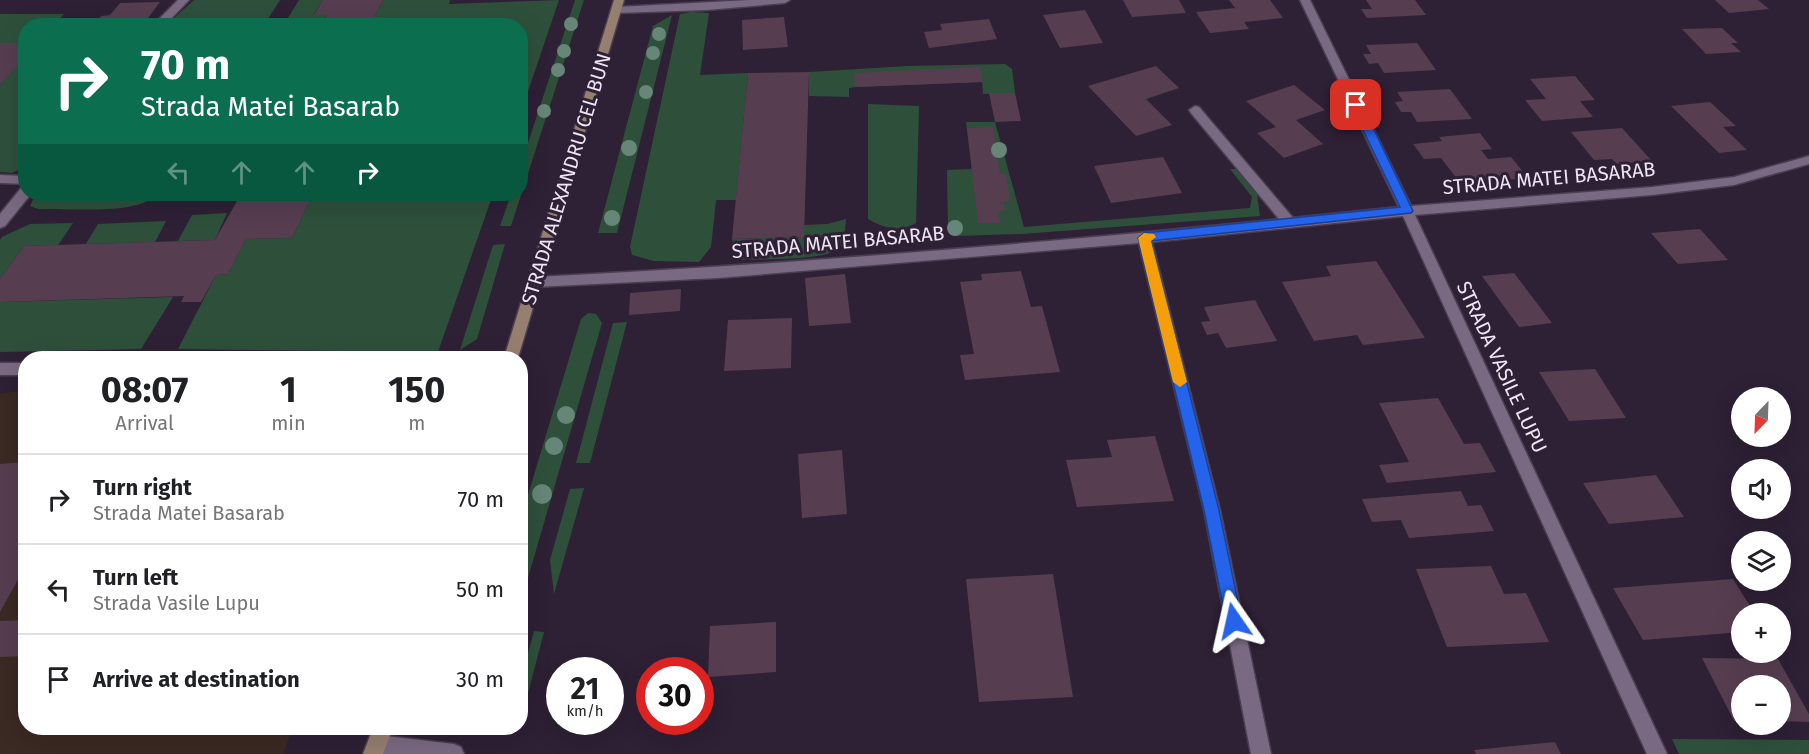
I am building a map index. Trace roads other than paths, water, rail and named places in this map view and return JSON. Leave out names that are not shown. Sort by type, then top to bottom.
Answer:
[{"type":"main road","name":"STRADA ALEXANDRU CEL BUN","points":[[513,351],[618,5]]},
{"type":"street","points":[[165,18],[184,0]]},
{"type":"street","points":[[618,5],[707,6],[785,0]]},
{"type":"street","name":"STRADA VASILE LUPU","points":[[1305,0],[1407,211],[1657,754]]},
{"type":"street","points":[[1196,110],[1289,222]]},
{"type":"street","name":"STRADA MATEI BASARAB","points":[[535,282],[718,273],[1144,238],[1407,211],[1652,191],[1734,181],[1809,160]]},
{"type":"street","points":[[0,179],[18,180]]},
{"type":"street","points":[[0,223],[18,201]]},
{"type":"street","points":[[1144,238],[1212,510],[1261,754]]},
{"type":"street","points":[[0,369],[18,369]]},
{"type":"street","points":[[378,742],[454,754]]}]
